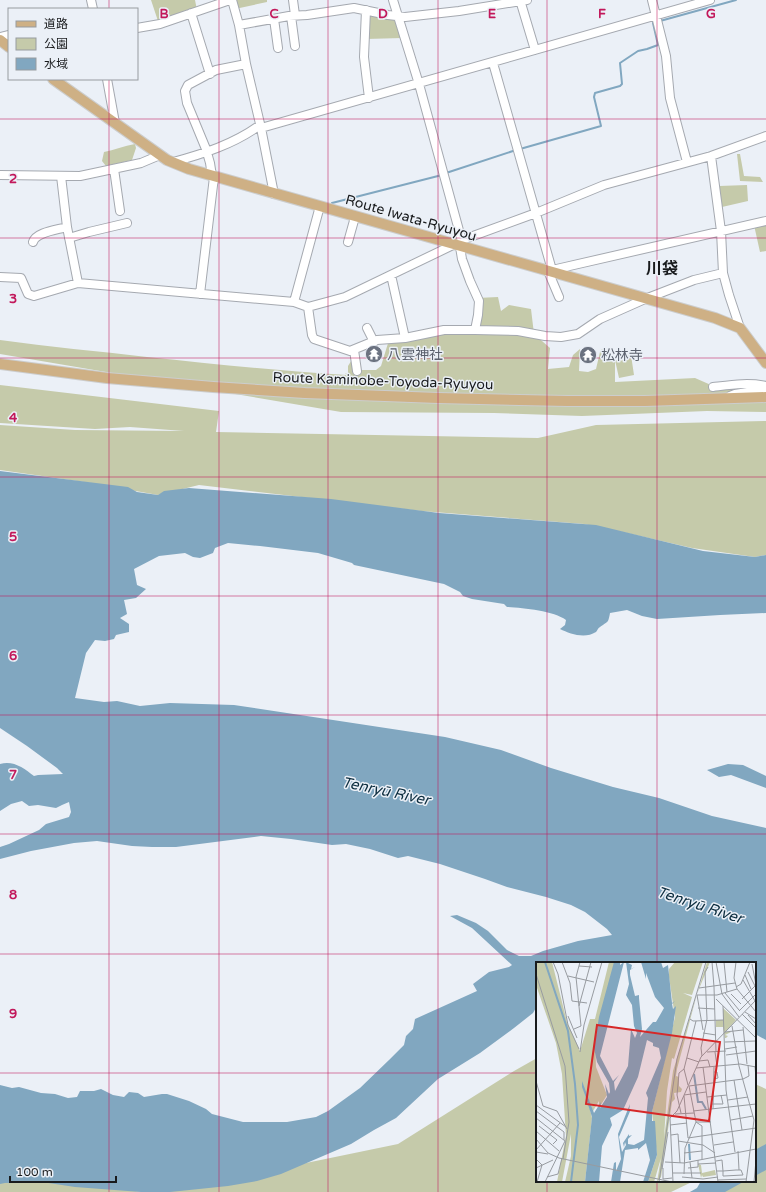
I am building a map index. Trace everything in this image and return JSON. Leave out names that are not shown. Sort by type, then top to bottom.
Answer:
[{"type":"main road","points":[[0,40],[8,46]]},
{"type":"main road","name":"Route Iwata-Ryuyou","points":[[54,80],[160,155],[188,169],[715,318],[740,328]]},
{"type":"main road","points":[[740,328],[766,363]]},
{"type":"main road","name":"Route Kaminobe-Toyoda-Ryuyou","points":[[0,364],[107,378],[304,393],[567,401],[645,401],[766,397]]},
{"type":"street","points":[[138,28],[160,24],[191,12],[231,0],[239,25],[274,194]]},
{"type":"street","points":[[293,0],[296,46]]},
{"type":"street","points":[[393,0],[419,84],[460,245],[462,259],[479,301],[475,330]]},
{"type":"street","points":[[239,25],[353,4],[366,10],[405,17],[459,11],[523,0],[535,50]]},
{"type":"street","points":[[652,0],[666,56],[670,98],[687,162]]},
{"type":"street","points":[[172,162],[207,152],[230,143],[260,126],[419,84],[710,0]]},
{"type":"street","points":[[366,10],[364,56],[369,98]]},
{"type":"street","points":[[191,12],[210,74]]},
{"type":"street","points":[[274,19],[278,48]]},
{"type":"street","points":[[493,62],[559,296]]},
{"type":"street","points":[[200,294],[213,177],[207,152],[187,103],[185,91],[188,85],[216,70],[246,64]]},
{"type":"street","points":[[107,80],[115,123]]},
{"type":"street","points":[[0,277],[21,278],[28,294],[34,296],[78,283],[294,302],[308,307],[345,297],[460,245],[604,185],[711,156],[766,136]]},
{"type":"street","points":[[0,175],[80,176],[141,163],[160,155]]},
{"type":"street","points":[[711,156],[721,231],[723,273],[740,328]]},
{"type":"street","points":[[114,169],[120,210]]},
{"type":"street","points":[[61,176],[67,227],[78,283]]},
{"type":"street","points":[[294,302],[320,206]]},
{"type":"street","points":[[348,242],[355,217]]},
{"type":"street","points":[[551,271],[766,221]]},
{"type":"street","points":[[69,238],[127,223]]},
{"type":"street","points":[[33,242],[34,238],[38,235],[67,227]]},
{"type":"street","points":[[308,307],[312,335],[314,339],[350,351],[377,340],[405,338],[444,330],[518,331],[560,337],[578,334],[600,319],[644,299],[694,280],[723,273]]},
{"type":"street","points":[[391,275],[405,338]]},
{"type":"street","points":[[367,328],[374,342]]},
{"type":"street","points":[[354,350],[357,371]]},
{"type":"street","points":[[713,387],[739,384],[766,386]]},
{"type":"street","points":[[724,398],[735,394],[766,389]]},
{"type":"green space","points":[[151,0],[195,0],[197,10],[158,21]]},
{"type":"green space","points":[[233,0],[267,0],[267,2],[235,9]]},
{"type":"green space","points":[[368,13],[395,18],[402,38],[366,39]]},
{"type":"green space","points":[[135,144],[136,148],[132,160],[106,166],[102,161],[104,152]]},
{"type":"green space","points":[[737,154],[740,154],[744,176],[760,177],[763,182],[740,181]]},
{"type":"green space","points":[[747,185],[748,201],[722,207],[719,186]]},
{"type":"green space","points":[[766,223],[766,251],[760,252],[754,225]]},
{"type":"green space","points":[[498,297],[501,311],[509,305],[531,309],[534,334],[550,348],[548,369],[569,367],[573,355],[580,349],[579,371],[588,372],[596,369],[602,349],[615,357],[631,355],[634,375],[619,378],[615,360],[615,382],[695,378],[711,385],[766,385],[766,412],[707,411],[582,416],[494,413],[341,412],[0,354],[0,340],[197,362],[347,375],[345,373],[348,374],[348,366],[353,358],[360,370],[376,370],[381,366],[389,340],[475,327],[477,298]]},
{"type":"green space","points":[[0,385],[219,411],[216,432],[538,438],[596,425],[766,421],[766,555],[755,557],[692,548],[584,524],[421,511],[199,485],[158,495],[91,483],[0,470],[0,425],[75,430],[184,431],[130,427],[95,429],[0,423]]},
{"type":"green space","points":[[536,1059],[536,1182],[692,1182],[671,1192],[165,1192],[398,1144]]},
{"type":"green space","points":[[756,1084],[766,1089],[766,1146],[756,1151]]},
{"type":"green space","points":[[766,1162],[766,1192],[690,1192],[715,1182],[756,1182],[756,1166]]},
{"type":"green space","points":[[0,1177],[145,1192],[0,1192]]},
{"type":"water","name":"Tenryū River","points":[[0,471],[128,487],[137,492],[158,495],[164,491],[189,488],[331,499],[439,513],[596,525],[703,551],[755,557],[766,555],[766,613],[657,619],[642,616],[627,610],[610,613],[607,622],[599,627],[596,632],[587,635],[568,633],[560,629],[565,625],[566,620],[554,614],[530,609],[507,607],[504,604],[472,599],[463,596],[460,592],[444,584],[354,565],[352,563],[318,553],[228,543],[215,548],[213,553],[200,558],[193,557],[185,553],[159,556],[134,569],[137,585],[146,589],[136,598],[124,600],[127,614],[120,618],[129,624],[129,632],[116,635],[114,639],[105,641],[95,640],[86,653],[75,698],[104,702],[117,701],[140,706],[170,703],[234,705],[445,737],[501,750],[551,768],[613,787],[659,798],[712,816],[766,828],[766,1040],[756,1035],[756,962],[536,962],[536,1008],[533,1013],[480,1053],[438,1079],[396,1118],[351,1144],[281,1174],[257,1181],[228,1186],[170,1192],[141,1192],[75,1187],[42,1182],[0,1184],[0,1085],[12,1088],[19,1087],[68,1098],[77,1097],[80,1091],[94,1091],[101,1089],[113,1095],[124,1097],[129,1092],[138,1093],[144,1097],[167,1094],[189,1101],[206,1109],[212,1114],[243,1122],[287,1122],[316,1117],[328,1111],[360,1088],[389,1060],[404,1045],[406,1036],[413,1029],[415,1019],[477,991],[473,984],[489,972],[512,965],[472,928],[450,916],[457,915],[476,923],[488,931],[507,950],[519,956],[531,956],[578,941],[612,935],[607,929],[585,912],[571,905],[507,887],[440,864],[408,856],[398,858],[370,849],[346,844],[332,845],[261,836],[176,847],[132,846],[97,841],[74,843],[31,851],[0,859],[0,847],[39,830],[46,824],[69,817],[71,812],[69,802],[56,808],[38,805],[29,806],[22,801],[11,804],[0,811],[0,764],[14,764],[34,776],[63,774],[27,746],[0,728]]},
{"type":"water","points":[[728,764],[743,765],[766,776],[766,788],[731,775],[719,777],[707,770]]},
{"type":"water","points":[[766,1144],[766,1170],[756,1175],[756,1149]]},
{"type":"water","points":[[700,1182],[743,1182],[725,1192],[690,1192],[697,1188]]},
{"type":"waterway","points":[[660,21],[736,0]]},
{"type":"waterway","points":[[520,149],[601,126],[594,97],[595,93],[620,86],[622,84],[620,63],[638,51],[658,45],[653,23],[656,22]]},
{"type":"waterway","points":[[446,173],[516,150]]},
{"type":"waterway","points":[[332,203],[442,175]]},
{"type":"place","name":"八雲神社","points":[[374,354]]},
{"type":"place","name":"松林寺","points":[[588,355]]},
{"type":"district","name":"川袋","points":[[662,269]]}]
